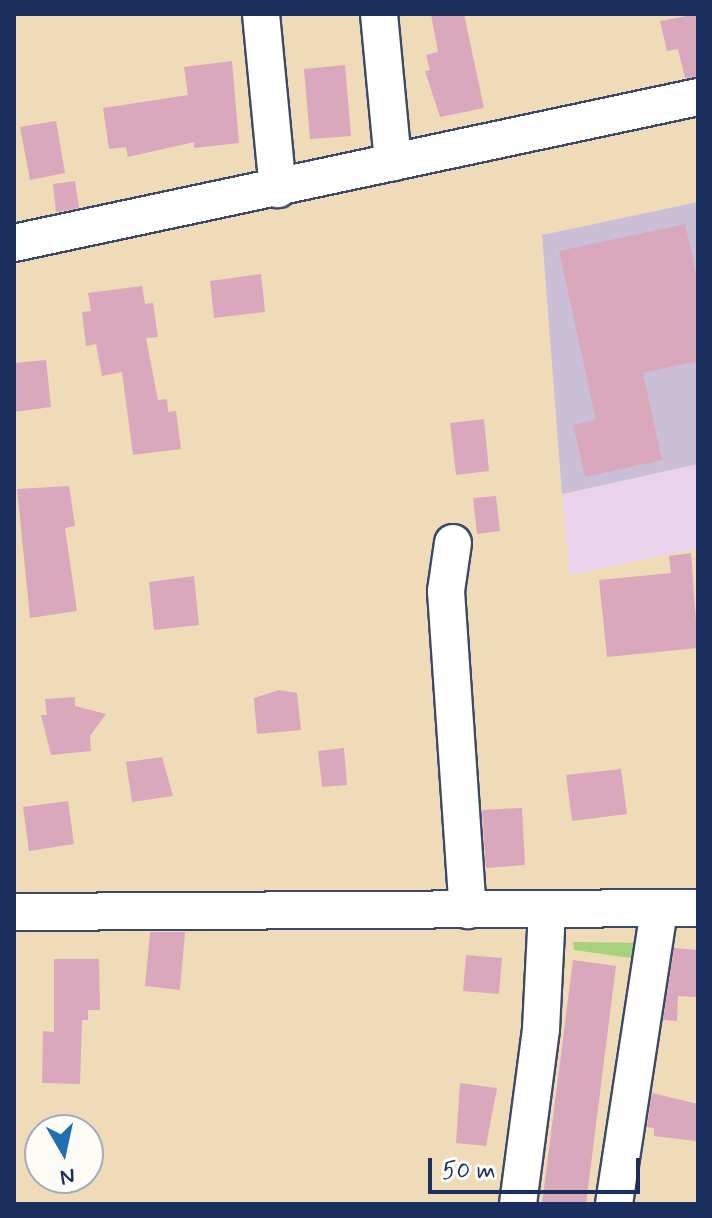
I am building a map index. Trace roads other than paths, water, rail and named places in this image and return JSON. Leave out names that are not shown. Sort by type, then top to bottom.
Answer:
[{"type":"street","points":[[261,14],[278,189]]},
{"type":"street","points":[[379,14],[393,162]]},
{"type":"street","points":[[14,243],[698,97]]},
{"type":"street","points":[[453,543],[446,591],[468,910]]},
{"type":"street","points":[[14,912],[547,912],[698,908]]},
{"type":"street","points":[[614,1204],[659,909]]},
{"type":"street","points":[[518,1204],[541,1029],[547,912]]}]
